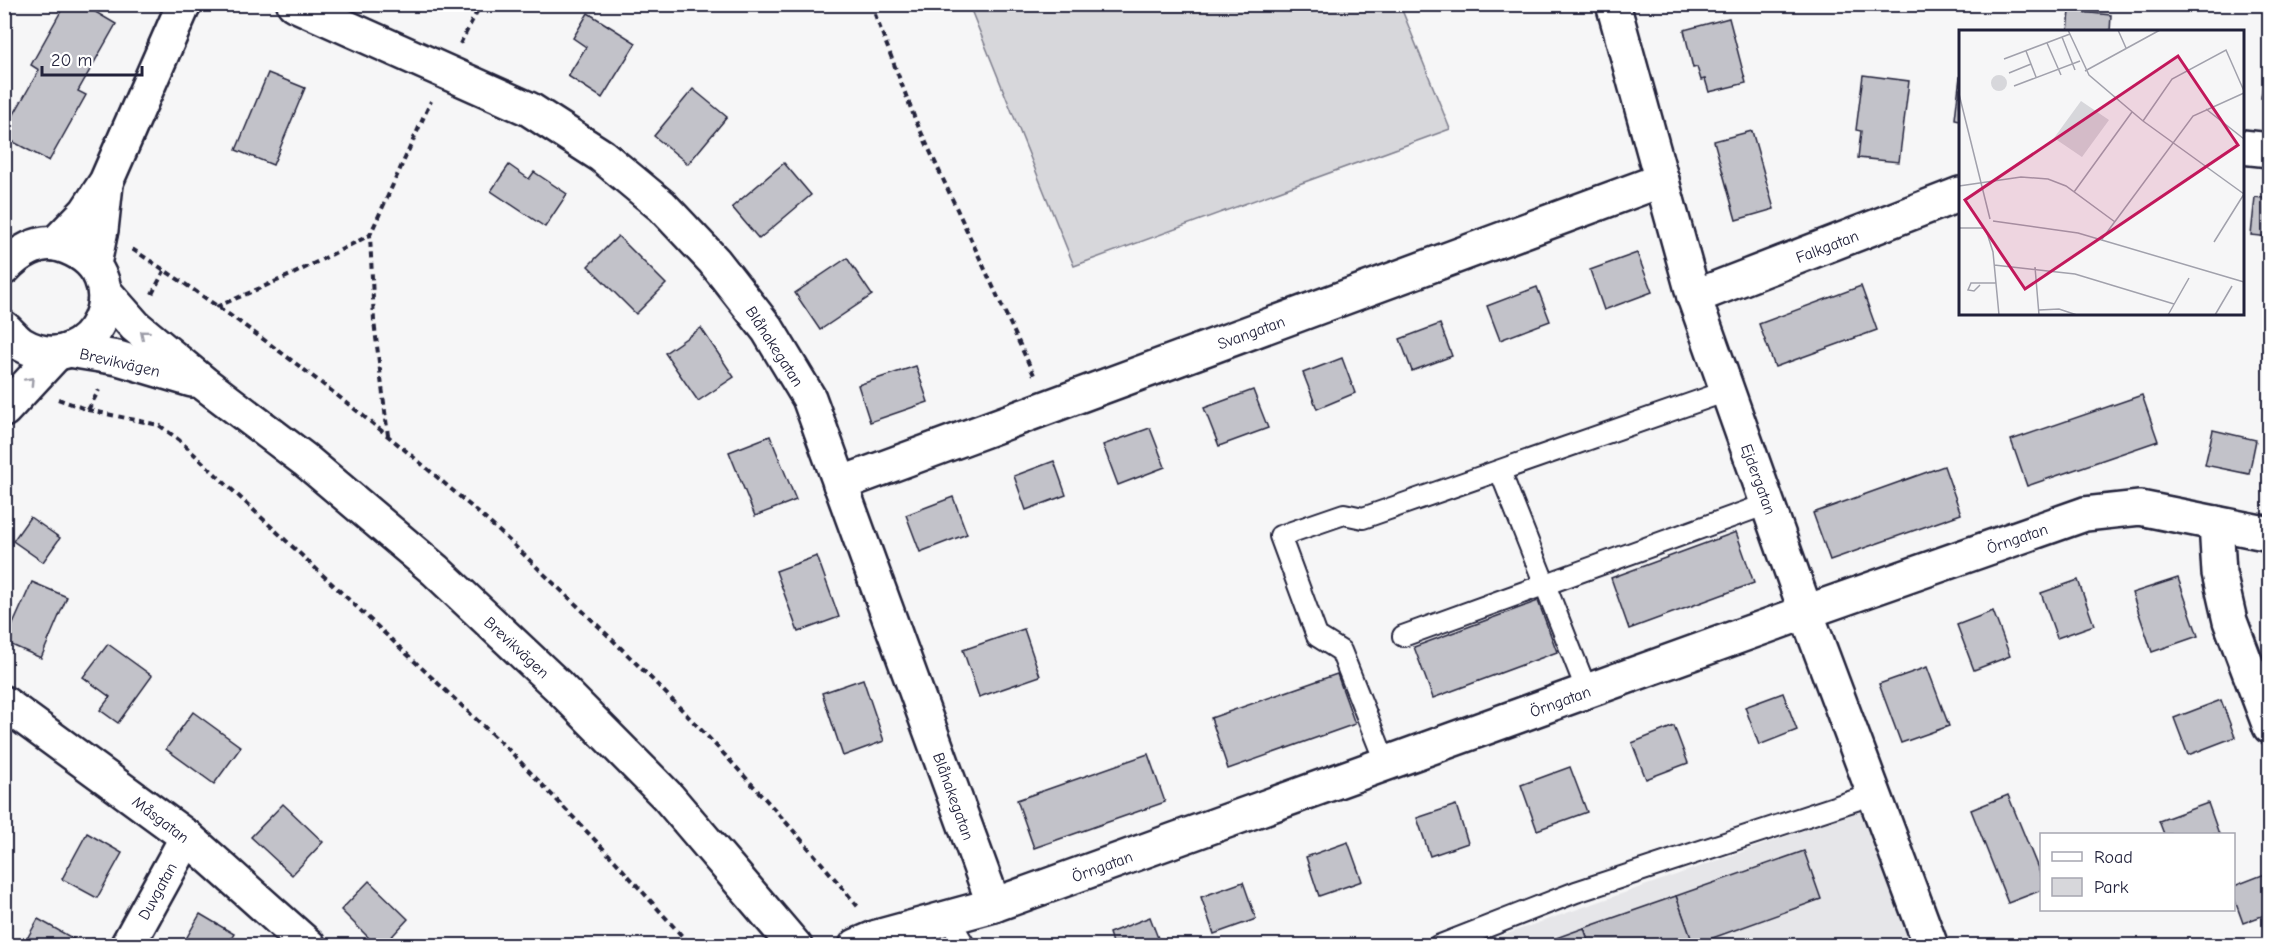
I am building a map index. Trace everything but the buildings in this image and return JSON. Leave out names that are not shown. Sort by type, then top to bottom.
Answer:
[{"type":"street","points":[[23,251],[86,212],[106,182],[184,4]]},
{"type":"street","name":"Blåhakegatan","points":[[294,4],[445,74],[529,109],[602,156],[662,206],[714,261],[768,330],[808,398],[994,905]]},
{"type":"street","name":"Ejdergatan","points":[[1613,4],[1694,297],[1806,612],[1931,945]]},
{"type":"street","points":[[2244,147],[2270,150]]},
{"type":"street","name":"Svangatan","points":[[840,484],[1662,180]]},
{"type":"street","points":[[14,399],[63,351],[85,341],[97,328],[104,310],[99,278],[106,182]]},
{"type":"street","name":"Falkgatan","points":[[1694,297],[1959,195]]},
{"type":"street","name":"Brevikvägen","points":[[23,251],[76,250],[135,326],[205,384],[305,460],[427,562],[557,685],[668,798],[795,945]]},
{"type":"street","name":"Brevikvägen","points":[[4,328],[19,343],[37,352],[63,351],[118,358],[205,384]]},
{"type":"street","name":"Örngatan","points":[[866,941],[994,905],[1806,612],[2085,514],[2140,508],[2270,534]]},
{"type":"street","points":[[2216,523],[2219,573],[2230,621],[2270,727]]},
{"type":"street","name":"Måsgatan","points":[[4,703],[187,837],[309,945]]},
{"type":"street","name":"Duvgatan","points":[[127,945],[187,837]]},
{"type":"lane","points":[[1386,764],[1341,651],[1317,636],[1280,536],[1344,514],[1363,518],[1727,391]]},
{"type":"lane","points":[[1500,471],[1587,691]]},
{"type":"lane","points":[[1404,636],[1767,504]]},
{"type":"lane","points":[[1438,945],[1576,892],[1874,794]]},
{"type":"lane","points":[[948,918],[965,945]]},
{"type":"path","points":[[388,437],[374,321],[370,235],[405,155],[481,4]]},
{"type":"path","points":[[871,4],[915,119],[1048,407]]},
{"type":"path","points":[[101,230],[216,307],[305,371],[483,516],[636,661],[747,778],[817,856],[863,913],[866,941]]},
{"type":"path","points":[[216,307],[293,274],[370,235]]},
{"type":"path","points":[[14,399],[88,410],[159,425],[179,440],[510,751],[692,945]]},
{"type":"shaded area","points":[[1862,810],[1911,945],[1472,946]]},
{"type":"green space","points":[[969,5],[1400,5],[1450,129],[1074,266]]}]
